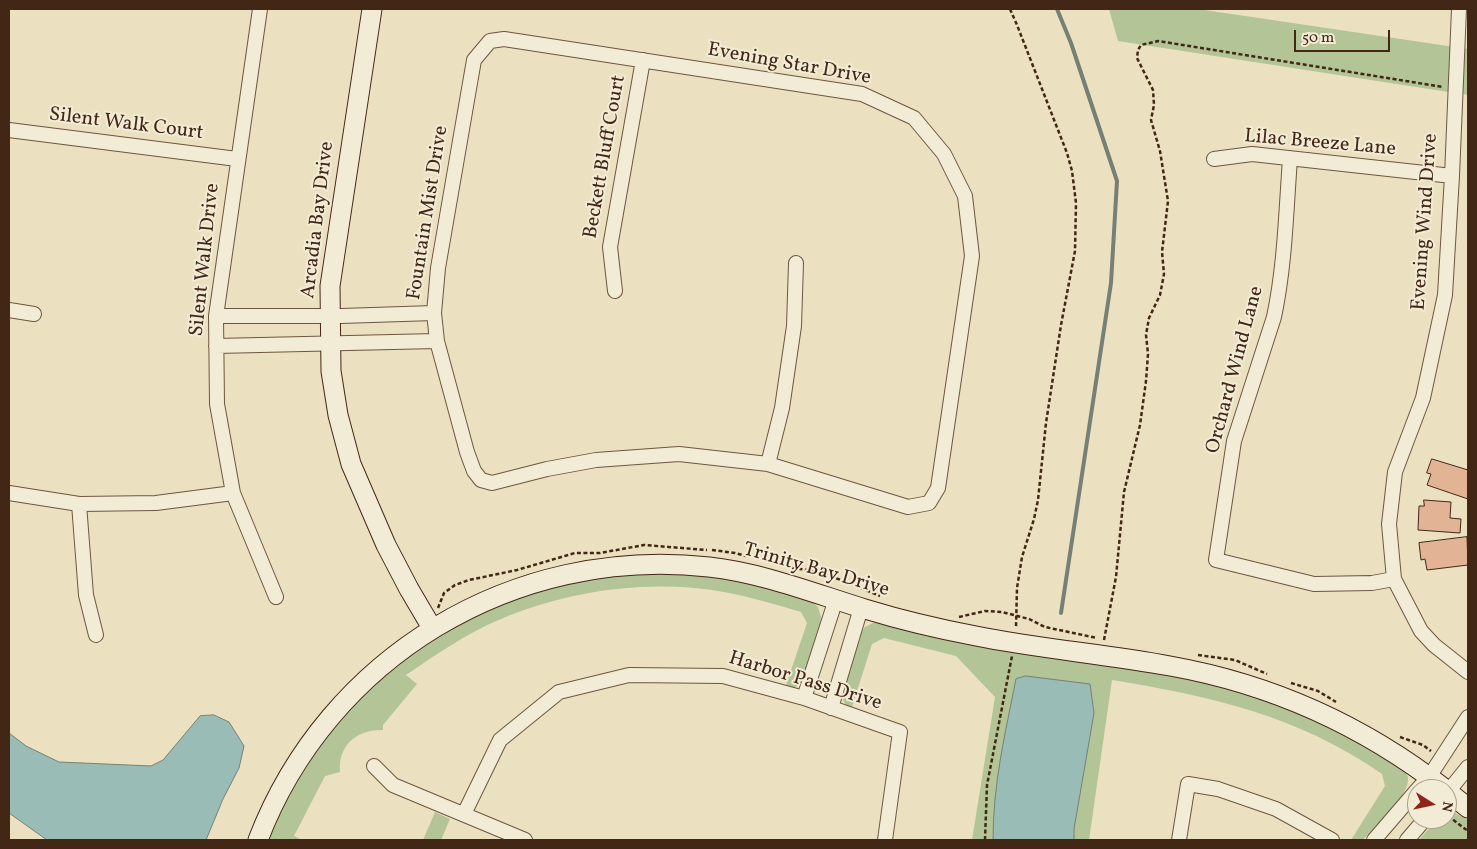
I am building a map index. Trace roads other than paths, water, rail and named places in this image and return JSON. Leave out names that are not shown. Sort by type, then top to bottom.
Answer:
[{"type":"street","name":"Silent Walk Drive","points":[[260,9],[216,316],[217,404],[233,493],[276,597]]},
{"type":"street","name":"Arcadia Bay Drive","points":[[372,9],[330,286],[330,371],[350,464],[386,545],[408,589],[432,628]]},
{"type":"street","name":"Evening Wind Drive","points":[[1459,9],[1445,295],[1423,398],[1395,472],[1389,524],[1394,579],[1421,631],[1434,645],[1468,672]]},
{"type":"street","name":"Evening Star Drive","points":[[490,41],[504,38],[862,94],[914,118],[944,154],[965,196],[972,256],[938,488],[929,503],[908,507],[768,464]]},
{"type":"street","name":"Fountain Mist Drive","points":[[490,41],[474,60],[438,268],[434,313],[437,340],[467,452],[474,471],[481,480],[492,483],[548,468],[596,460],[678,454],[768,464]]},
{"type":"street","name":"Beckett Bluff Court","points":[[615,291],[610,247],[643,60]]},
{"type":"street","name":"Silent Walk Court","points":[[9,130],[237,159]]},
{"type":"street","name":"Lilac Breeze Lane","points":[[1214,159],[1252,154],[1452,176]]},
{"type":"street","name":"Orchard Wind Lane","points":[[1290,159],[1282,275],[1278,297],[1274,317],[1234,441],[1216,560],[1314,584],[1372,583],[1394,579]]},
{"type":"street","points":[[768,464],[782,408],[794,326],[796,263]]},
{"type":"street","points":[[9,310],[34,314]]},
{"type":"street","points":[[216,316],[330,316],[434,313]]},
{"type":"street","points":[[216,346],[437,340]]},
{"type":"street","points":[[9,493],[78,504],[156,503],[233,493]]},
{"type":"street","points":[[78,504],[86,595],[96,635]]},
{"type":"street","name":"Trinity Bay Drive","points":[[258,840],[270,809],[315,738],[339,708],[374,671],[432,628],[479,604],[512,590],[559,574],[610,566],[673,564],[749,573],[861,608],[927,626],[978,637],[1171,666],[1220,676],[1272,692],[1352,728],[1401,757],[1417,779]]},
{"type":"street","points":[[804,698],[836,599]]},
{"type":"street","points":[[831,708],[861,608]]},
{"type":"street","name":"Harbor Pass Drive","points":[[464,814],[500,740],[559,692],[629,674],[723,676],[804,698],[900,732],[885,840]]},
{"type":"street","points":[[1425,779],[1468,717]]},
{"type":"street","points":[[374,766],[393,785],[524,840]]},
{"type":"street","points":[[1457,779],[1468,766]]},
{"type":"street","points":[[1179,840],[1188,784],[1218,789],[1276,809],[1332,840]]},
{"type":"street","name":"Trinity Bay Drive","points":[[1457,799],[1468,808]]},
{"type":"street","points":[[1374,840],[1407,801]]},
{"type":"street","points":[[1407,840],[1416,829]]},
{"type":"water","points":[[1026,676],[1090,684],[1094,713],[1074,829],[1074,840],[993,840],[997,779],[1016,679]]},
{"type":"water","points":[[214,715],[229,722],[244,746],[239,768],[223,799],[206,840],[47,840],[9,813],[9,733],[26,746],[59,762],[151,766],[163,760],[200,716]]},
{"type":"waterway","points":[[1057,9],[1071,43],[1117,181],[1111,283],[1061,613]]}]
